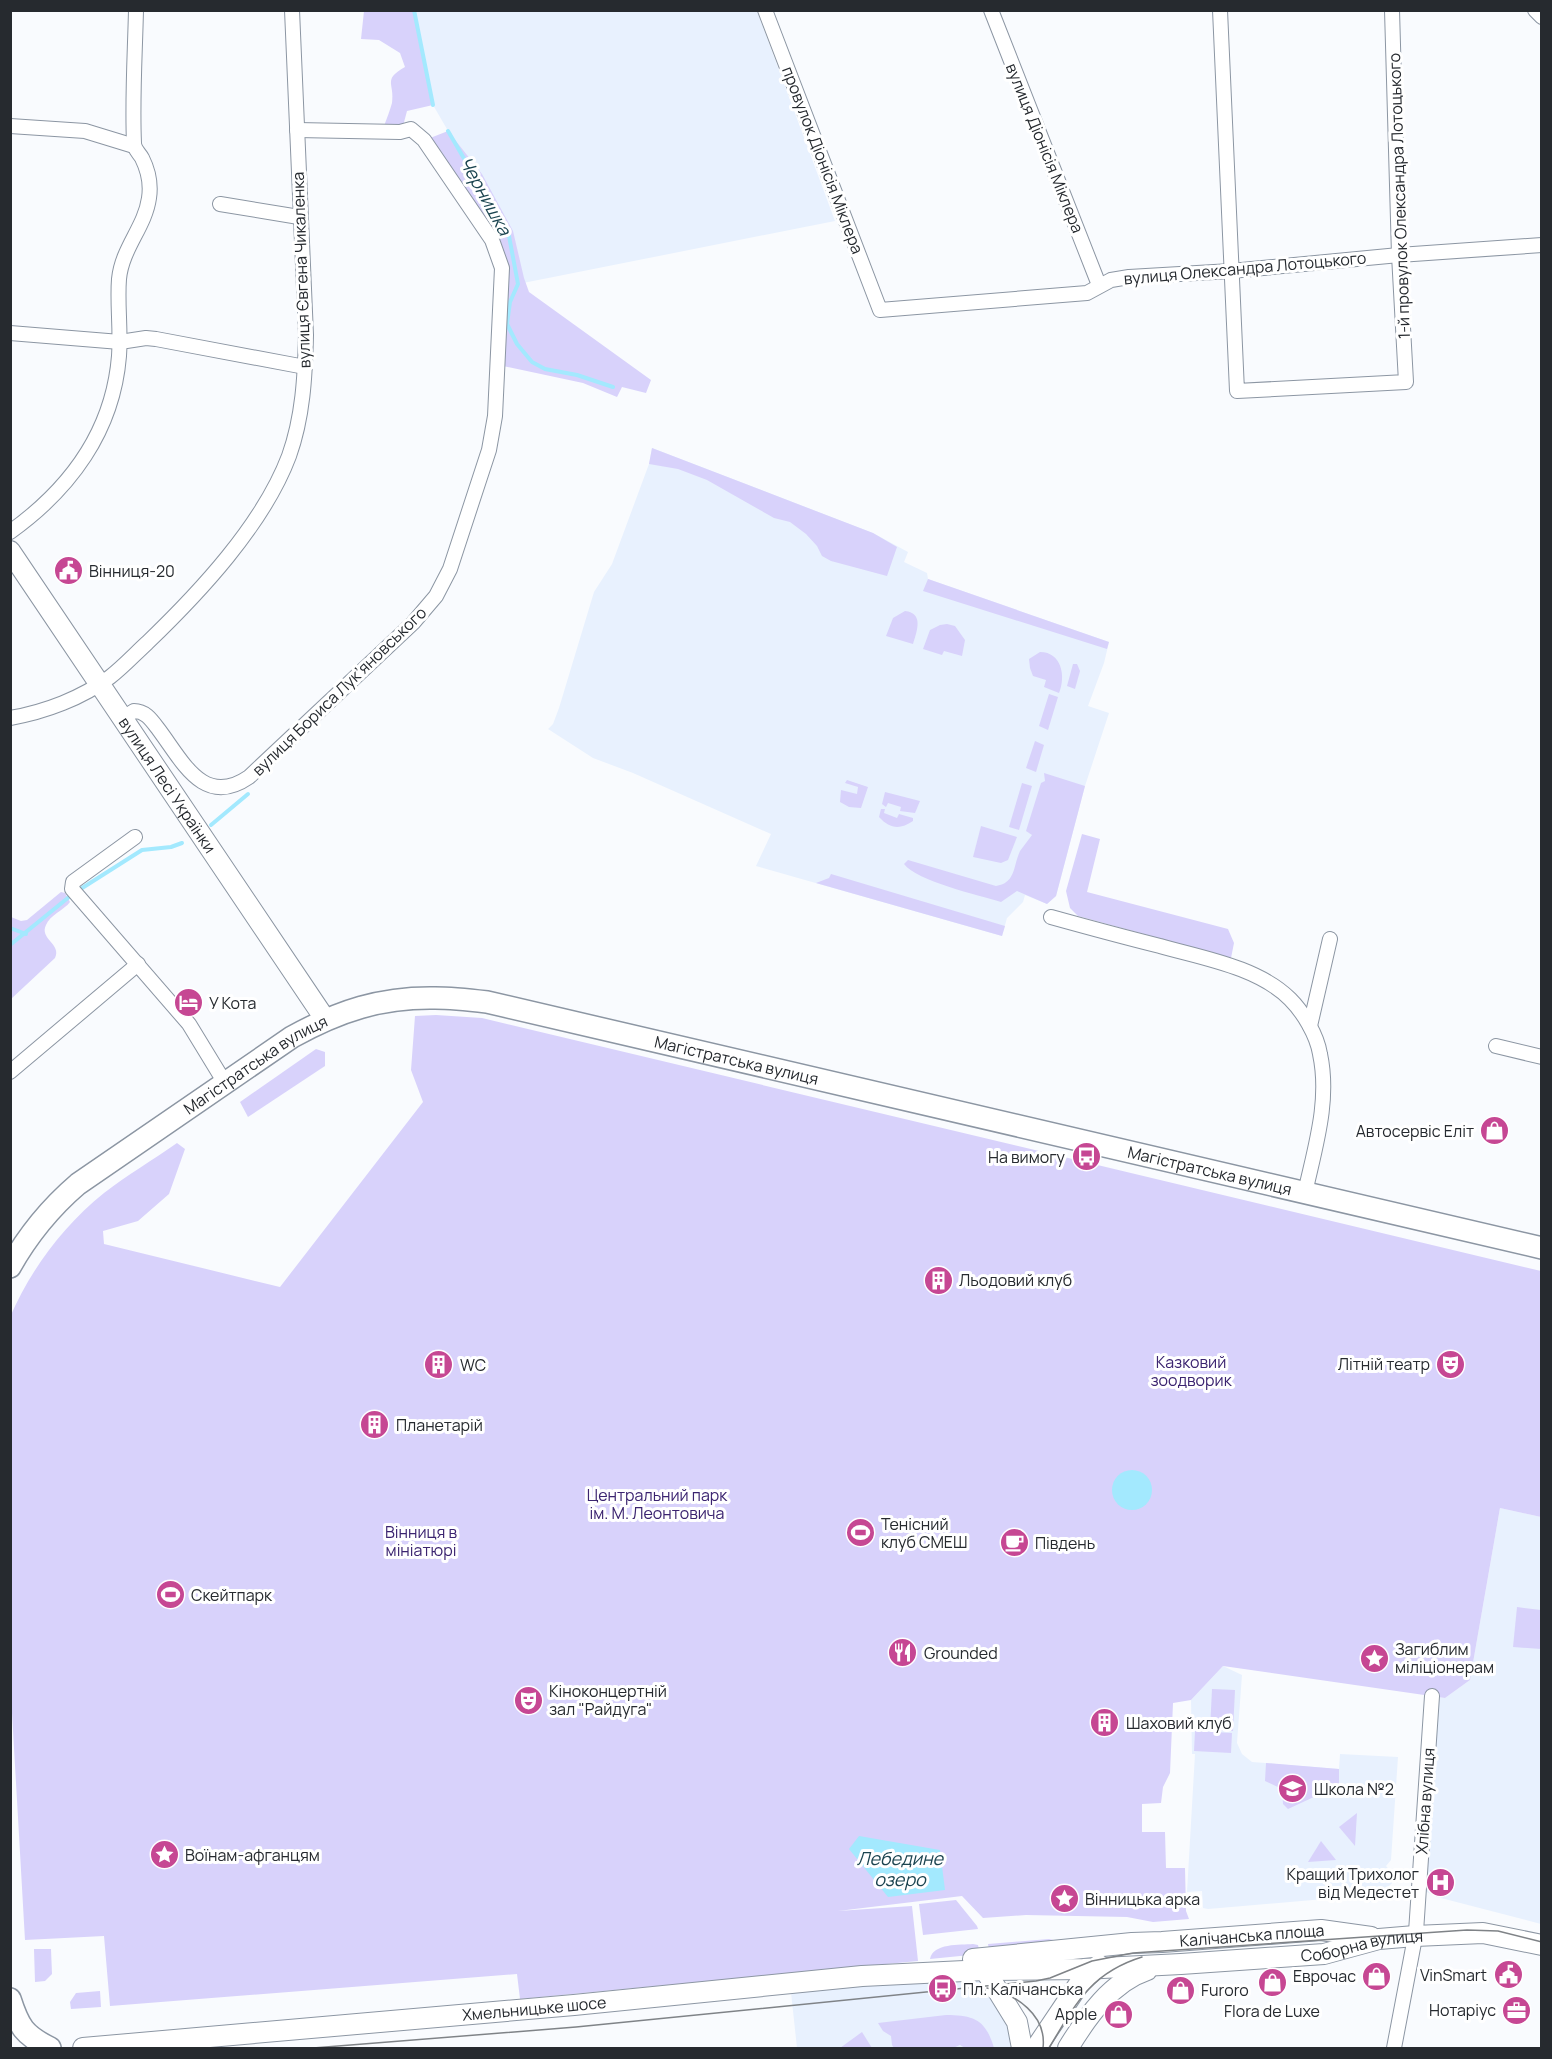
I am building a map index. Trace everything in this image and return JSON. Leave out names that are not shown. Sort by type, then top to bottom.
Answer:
[{"type":"main road","name":"вулиця Лесі Українки","points":[[10,551],[325,1019]]},
{"type":"main road","name":"Магістратська вулиця","points":[[10,1267],[34,1229],[78,1184],[292,1037],[325,1019],[355,1009],[391,1000],[435,998],[487,1002],[1542,1248]]},
{"type":"main road","name":"Калічанська площа","points":[[862,1976],[921,1965],[1132,1943],[1321,1930],[1379,1939]]},
{"type":"main road","name":"Соборна вулиця","points":[[1181,1965],[1324,1954],[1379,1939],[1415,1936],[1483,1933],[1542,1945]]},
{"type":"main road","name":"Калічанська площа","points":[[1035,2049],[1087,1971],[1132,1947],[1160,1942]]},
{"type":"main road","points":[[1058,1951],[1074,1959],[1087,1971]]},
{"type":"main road","name":"Калічанська площа","points":[[985,1970],[1087,1971],[1181,1965]]},
{"type":"main road","name":"Калічанська площа","points":[[1068,2049],[1079,2029],[1119,1985],[1145,1971],[1181,1965]]},
{"type":"main road","points":[[985,1970],[1017,2022],[1022,2049]]},
{"type":"main road","name":"Хмельницьке шосе","points":[[83,2049],[574,2005],[862,1976],[985,1970]]},
{"type":"main road","name":"Калічанська площа","points":[[1079,2029],[1088,1998],[1087,1971]]},
{"type":"main road","points":[[10,1999],[23,2030],[33,2040],[50,2049]]},
{"type":"street","points":[[10,532],[38,512],[76,469],[111,404],[120,342],[118,292],[121,265],[146,210],[149,196],[146,169],[134,146],[136,10]]},
{"type":"street","name":"вулиця Євгена Чикаленка","points":[[10,718],[37,713],[90,690],[111,676],[186,604],[234,548],[255,518],[288,457],[301,407],[306,335],[299,217],[292,10]]},
{"type":"street","name":"провулок Діонісія Міклера","points":[[765,10],[880,310]]},
{"type":"street","name":"вулиця Діонісія Міклера","points":[[991,10],[1099,285]]},
{"type":"street","points":[[1220,10],[1231,271]]},
{"type":"street","name":"1-й провулок Олександра Лотоцького","points":[[1231,271],[1237,391],[1406,381],[1399,255],[1392,10]]},
{"type":"street","points":[[1535,10],[1542,17]]},
{"type":"street","points":[[10,126],[85,131],[134,146]]},
{"type":"street","name":"вулиця Бориса Лукʼяновського","points":[[123,718],[134,711],[147,715],[190,771],[206,784],[224,789],[249,777],[413,623],[436,596],[450,569],[484,466],[495,416],[502,268],[492,240],[424,140],[411,129],[400,132],[297,129]]},
{"type":"street","points":[[220,204],[299,217]]},
{"type":"street","name":"вулиця Олександра Лотоцького","points":[[880,310],[1087,293],[1111,280],[1129,277],[1231,271],[1399,255],[1542,245]]},
{"type":"street","points":[[10,333],[120,342],[146,338],[156,339],[305,367]]},
{"type":"street","points":[[135,837],[73,882],[71,887],[189,1024],[225,1083]]},
{"type":"street","points":[[1051,917],[1232,966],[1269,984],[1290,999],[1310,1026],[1320,1052],[1323,1082],[1323,1113],[1305,1193]]},
{"type":"street","points":[[1310,1026],[1330,939]]},
{"type":"street","points":[[10,1072],[138,964]]},
{"type":"street","points":[[1496,1046],[1542,1057]]},
{"type":"street","name":"Хлібна вулиця","points":[[1394,2049],[1415,1936],[1432,1696]]},
{"type":"shaded area","points":[[414,11],[757,11],[835,221],[518,284],[509,236],[433,105]]},
{"type":"shaded area","points":[[652,448],[873,533],[908,552],[904,562],[927,573],[928,579],[1109,642],[1088,706],[1109,713],[1085,786],[1056,896],[1047,904],[1025,895],[1023,902],[1007,918],[1002,936],[756,866],[771,834],[633,773],[593,758],[548,729],[553,724],[559,708],[594,592],[612,564],[649,464]]},
{"type":"shaded area","points":[[1500,1508],[1541,1517],[1541,1924],[1437,1897],[1419,1888],[1432,1696],[1445,1698],[1470,1680]]},
{"type":"shaded area","name":"Школа №2","points":[[1223,1666],[1242,1675],[1237,1743],[1242,1754],[1252,1762],[1339,1769],[1340,1754],[1398,1757],[1391,1860],[1386,1866],[1397,1879],[1369,1903],[1357,1889],[1347,1897],[1208,1909],[1203,1908],[1202,1891],[1187,1892],[1195,1754],[1192,1754],[1191,1700]]},
{"type":"shaded area","points":[[985,1970],[1022,2048],[797,2048],[790,1983]]},
{"type":"green space","points":[[364,11],[414,11],[433,105],[407,111],[403,126],[384,126],[392,103],[392,79],[398,71],[405,67],[400,53],[379,40],[361,39]]},
{"type":"green space","points":[[448,131],[482,174],[513,231],[529,292],[651,380],[646,393],[622,387],[617,397],[583,383],[498,365],[502,268],[425,140]]},
{"type":"green space","points":[[652,448],[873,533],[897,547],[887,576],[831,561],[822,556],[817,546],[806,534],[790,522],[774,518],[707,480],[678,469],[649,464]]},
{"type":"green space","points":[[928,579],[1109,642],[1107,649],[923,591]]},
{"type":"green space","points":[[905,611],[915,615],[918,623],[913,644],[886,636],[893,618]]},
{"type":"green space","points":[[947,624],[955,626],[965,640],[962,656],[944,651],[942,655],[923,649],[930,630]]},
{"type":"green space","points":[[1040,652],[1053,656],[1058,661],[1062,673],[1059,693],[1044,687],[1046,680],[1033,676],[1029,659]]},
{"type":"green space","points":[[1073,664],[1077,664],[1080,671],[1075,689],[1067,686]]},
{"type":"green space","points":[[1049,694],[1058,697],[1048,730],[1039,726]]},
{"type":"green space","points":[[1035,741],[1044,745],[1036,772],[1026,768]]},
{"type":"green space","points":[[1044,773],[1085,786],[1056,896],[1047,904],[1017,891],[1001,902],[934,882],[904,864],[908,860],[996,886],[1007,881],[1011,878],[1020,851],[1032,835],[1026,831],[1041,783],[1045,781]]},
{"type":"green space","points":[[847,780],[868,787],[861,808],[849,807],[840,802],[841,790],[857,794],[858,787],[845,783]]},
{"type":"green space","points":[[1022,783],[1032,786],[1019,830],[1009,827]]},
{"type":"green space","points":[[885,792],[920,801],[915,813],[900,811],[901,807],[888,803],[886,807],[882,804]]},
{"type":"green space","points":[[881,809],[885,809],[884,813],[897,818],[899,814],[913,818],[913,821],[904,826],[891,826],[879,817]]},
{"type":"green space","points":[[981,826],[1017,837],[1008,860],[1001,863],[973,857]]},
{"type":"green space","points":[[1082,834],[1100,839],[1087,892],[1228,929],[1234,943],[1231,958],[1078,916],[1070,908],[1066,891]]},
{"type":"green space","points":[[831,874],[1005,926],[1002,936],[816,883],[829,878]]},
{"type":"green space","points":[[61,892],[65,893],[70,902],[51,918],[45,930],[45,934],[56,949],[55,958],[11,999],[11,917],[21,921],[27,920]]},
{"type":"green space","name":"Центральний парк ім. М. Леонтовича","points":[[415,1016],[482,1018],[1541,1271],[1541,1517],[1500,1508],[1470,1680],[1445,1698],[1223,1666],[1191,1700],[1173,1703],[1170,1773],[1163,1787],[1161,1803],[1142,1804],[1142,1832],[1165,1832],[1166,1868],[1185,1868],[1186,1911],[1189,1919],[1153,1922],[1127,1917],[1026,1915],[983,1918],[962,1896],[838,1911],[912,1906],[918,1961],[520,1999],[517,1974],[110,2006],[104,1936],[25,1940],[10,1678],[10,1317],[38,1265],[75,1220],[113,1186],[177,1143],[185,1149],[169,1194],[138,1221],[103,1231],[104,1244],[280,1287],[423,1102],[411,1070]]},
{"type":"green space","points":[[316,1049],[325,1052],[325,1066],[248,1117],[240,1102]]},
{"type":"green space","points":[[1517,1607],[1541,1610],[1541,1649],[1513,1647]]},
{"type":"green space","points":[[1212,1689],[1235,1690],[1233,1731],[1210,1730]]},
{"type":"green space","points":[[1195,1731],[1232,1733],[1231,1753],[1194,1751]]},
{"type":"green space","points":[[1266,1763],[1339,1769],[1339,1793],[1316,1796],[1288,1809],[1283,1804],[1282,1789],[1265,1781]]},
{"type":"green space","points":[[1357,1813],[1355,1846],[1339,1827]]},
{"type":"green space","points":[[1321,1841],[1336,1860],[1308,1862]]},
{"type":"green space","points":[[956,1900],[978,1929],[923,1935],[919,1904]]},
{"type":"green space","points":[[1049,1939],[1058,1941],[989,1950],[988,1944]]},
{"type":"green space","points":[[978,1945],[980,1954],[930,1959],[932,1954],[941,1947]]},
{"type":"green space","points":[[34,1949],[51,1949],[52,1974],[45,1981],[35,1982]]},
{"type":"green space","points":[[100,1991],[101,2007],[71,2009],[70,2002],[76,1993]]},
{"type":"green space","points":[[946,2015],[964,2016],[978,2021],[987,2031],[994,2048],[965,2048],[960,2045],[953,2048],[894,2048],[891,2036],[883,2031],[878,2023]]},
{"type":"green space","points":[[862,2032],[872,2048],[840,2048]]},
{"type":"water","points":[[1132,1470],[1146,1476],[1152,1490],[1146,1504],[1132,1510],[1118,1504],[1112,1490],[1118,1476]]},
{"type":"water","name":"Лебедине озеро","points":[[859,1836],[940,1850],[945,1890],[888,1897],[849,1849]]},
{"type":"waterway","name":"Чернишка","points":[[414,10],[433,105]]},
{"type":"waterway","name":"Чернишка","points":[[448,131],[509,236],[518,284],[510,302],[507,324],[517,344],[532,362],[545,369],[577,375],[613,387]]},
{"type":"waterway","name":"Чернишка","points":[[211,825],[248,794]]},
{"type":"waterway","name":"Чернишка","points":[[79,890],[142,850],[171,847],[182,843]]},
{"type":"waterway","points":[[10,945],[69,897]]},
{"type":"waterway","points":[[10,928],[26,934]]},
{"type":"tram line","points":[[313,2048],[576,2027],[1036,1981],[1050,1978],[1092,1961],[1133,1953],[1467,1930],[1498,1931],[1542,1942]]},
{"type":"tram line","points":[[1049,2048],[1076,2005],[1097,1981],[1109,1972],[1142,1957]]},
{"type":"tram line","points":[[987,1988],[1009,1995],[1035,2016],[1043,2036],[1043,2048]]},
{"type":"place","name":"Вінниця-20","points":[[68,571]]},
{"type":"place","name":"У Кота","points":[[188,1003]]},
{"type":"place","name":"Автосервіс Еліт","points":[[1495,1131]]},
{"type":"place","name":"На вимогу","points":[[1086,1157]]},
{"type":"place","name":"Льодовий клуб","points":[[938,1280]]},
{"type":"place","name":"Літній театр","points":[[1451,1364]]},
{"type":"place","name":"WC","points":[[439,1365]]},
{"type":"place","name":"Планетарій","points":[[375,1425]]},
{"type":"place","name":"Тенісний клуб СМЕШ","points":[[860,1533]]},
{"type":"place","name":"Південь","points":[[1014,1543]]},
{"type":"place","name":"Скейтпарк","points":[[170,1595]]},
{"type":"place","name":"Grounded","points":[[903,1653]]},
{"type":"place","name":"Загиблим міліціонерам","points":[[1374,1658]]},
{"type":"place","name":"Кіноконцертній зал \"Райдуга\"","points":[[528,1700]]},
{"type":"place","name":"Шаховий клуб","points":[[1105,1723]]},
{"type":"place","name":"Школа №2","points":[[1293,1789]]},
{"type":"place","name":"Воїнам-афганцям","points":[[164,1855]]},
{"type":"place","name":"Кращий Трихолог від Медестет","points":[[1440,1883]]},
{"type":"place","name":"Вінницька арка","points":[[1064,1899]]},
{"type":"place","name":"VinSmart","points":[[1508,1975]]},
{"type":"place","name":"Еврочас","points":[[1377,1976]]},
{"type":"place","name":"Flora de Luxe","points":[[1272,1983]]},
{"type":"place","name":"Пл. Калічанська","points":[[942,1989]]},
{"type":"place","name":"Furoro","points":[[1180,1990]]},
{"type":"place","name":"Нотаріус","points":[[1517,2010]]},
{"type":"place","name":"Apple","points":[[1118,2014]]},
{"type":"park label","name":"Казковий зоодворик","points":[[1191,1371]]},
{"type":"park label","name":"Вінниця в мініатюрі","points":[[421,1541]]}]
